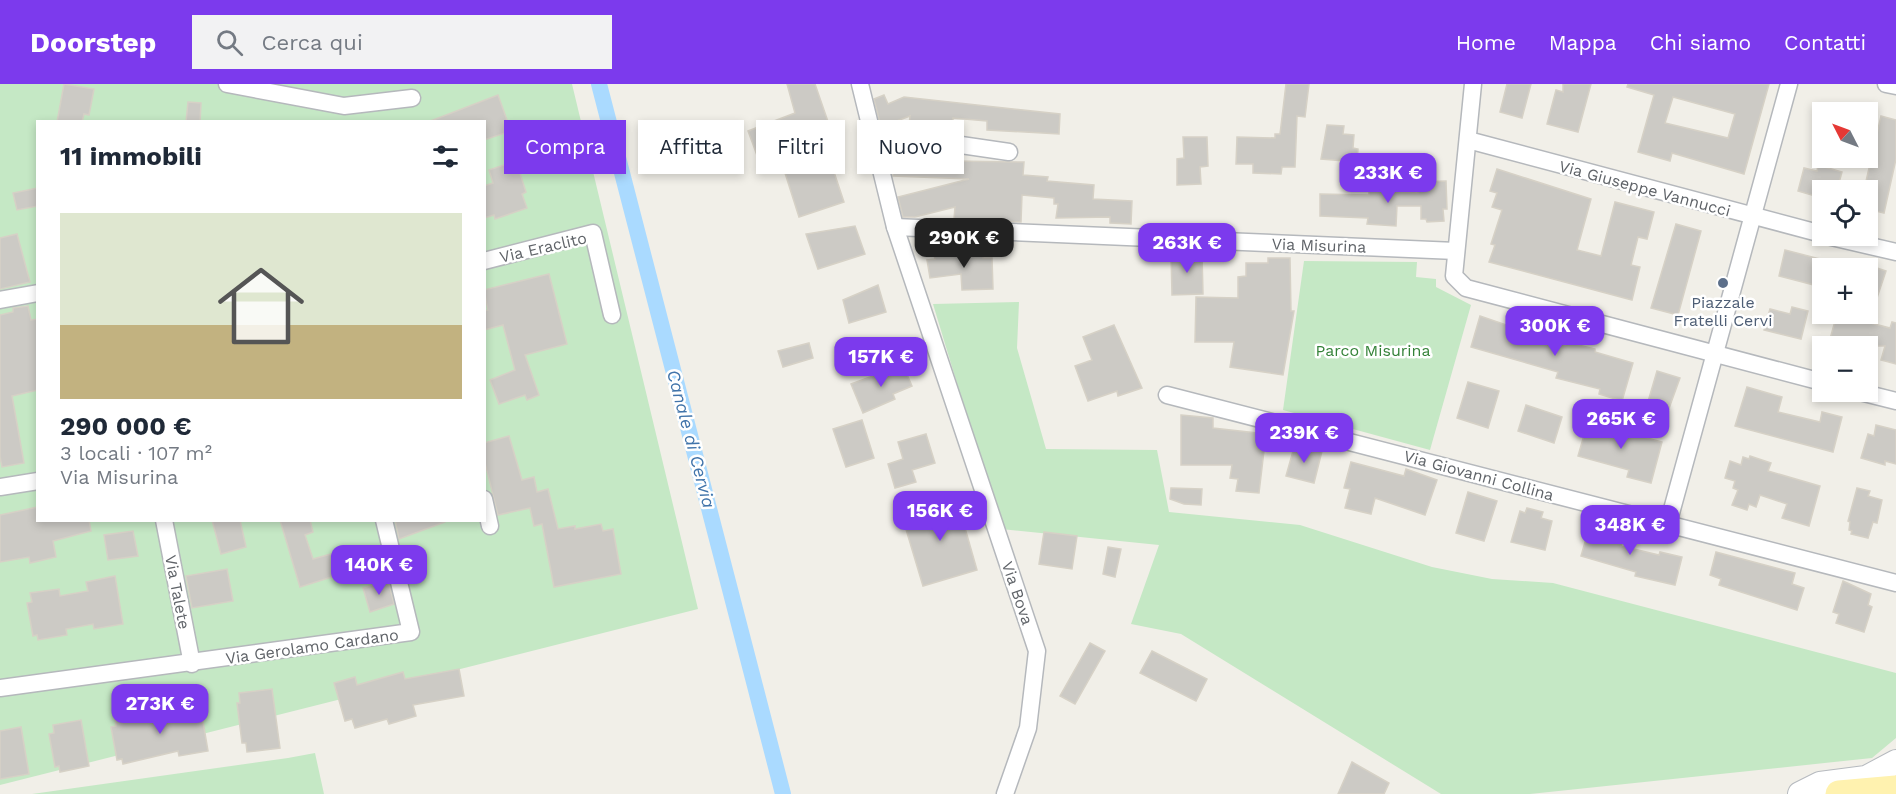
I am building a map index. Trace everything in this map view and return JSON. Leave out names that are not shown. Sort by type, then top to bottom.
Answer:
[{"type":"main road","points":[[1839,794],[1896,789]]},
{"type":"street","points":[[227,84],[344,106],[412,98]]},
{"type":"street","name":"Via Bova","points":[[860,84],[869,120]]},
{"type":"street","points":[[1473,84],[1454,276],[1466,288],[1812,379]]},
{"type":"street","points":[[1668,524],[1789,84]]},
{"type":"street","points":[[1886,84],[1896,86]]},
{"type":"street","name":"Via Giuseppe Vannucci","points":[[1468,140],[1812,232]]},
{"type":"street","points":[[964,145],[1009,152]]},
{"type":"street","name":"Via Bova","points":[[882,174],[895,226],[1037,651],[1028,728],[1005,794]]},
{"type":"street","name":"Via Misurina","points":[[895,226],[1456,251]]},
{"type":"street","name":"Via Eraclito","points":[[486,260],[593,233],[612,315]]},
{"type":"street","name":"Via Giuseppe Vannucci","points":[[1871,246],[1896,252]]},
{"type":"street","points":[[0,300],[36,292]]},
{"type":"street","name":"Via Giovanni Collina","points":[[1167,395],[1896,582]]},
{"type":"street","points":[[1878,396],[1896,401]]},
{"type":"street","points":[[0,487],[36,481]]},
{"type":"street","points":[[486,508],[490,526]]},
{"type":"street","name":"Via Talete","points":[[164,522],[192,664]]},
{"type":"street","name":"Via Gerolamo Cardano","points":[[0,688],[192,664],[411,632],[384,522]]},
{"type":"street","points":[[1800,794],[1820,784],[1866,778],[1896,762]]},
{"type":"green space","points":[[0,84],[572,84],[581,120],[504,120],[504,174],[594,174],[698,609],[0,785]]},
{"type":"green space","name":"Parco Misurina","points":[[1304,261],[1417,262],[1416,277],[1436,279],[1436,287],[1471,305],[1430,450],[1283,410]]},
{"type":"green space","points":[[1019,302],[1017,348],[1046,449],[1157,450],[1169,512],[1300,525],[1432,567],[1492,579],[1553,583],[1896,673],[1896,738],[1872,758],[1530,794],[1441,794],[1181,634],[1131,624],[1159,545],[1001,529],[933,304]]},
{"type":"green space","points":[[315,753],[324,794],[32,794],[288,758]]},
{"type":"building","points":[[64,84],[94,89],[89,115],[84,114],[82,120],[57,120]]},
{"type":"building","points":[[787,84],[815,84],[827,120],[777,120],[795,113]]},
{"type":"building","points":[[1286,84],[1309,84],[1305,117],[1297,116],[1295,167],[1282,167],[1281,174],[1253,173],[1253,164],[1236,164],[1237,137],[1275,138],[1275,134],[1280,134]]},
{"type":"building","points":[[1507,84],[1531,84],[1522,118],[1500,112]]},
{"type":"building","points":[[1563,84],[1591,84],[1578,132],[1547,124],[1556,90],[1563,92]]},
{"type":"building","points":[[1628,84],[1769,84],[1744,174],[1672,153],[1670,161],[1638,152],[1654,95],[1627,87]],"holes":[[[1673,97],[1735,114],[1728,138],[1665,123]]]},
{"type":"building","points":[[498,95],[507,120],[504,120],[504,133],[486,139],[486,120],[433,120]]},
{"type":"building","points":[[884,95],[888,104],[904,97],[1060,114],[1059,134],[987,130],[987,121],[953,118],[953,120],[910,120],[910,116],[900,120],[879,120],[874,99]]},
{"type":"building","points":[[188,102],[201,103],[200,120],[186,120]]},
{"type":"building","points":[[1881,116],[1896,120],[1896,159],[1884,213],[1878,212],[1878,180],[1866,180],[1869,168],[1878,168],[1878,129]]},
{"type":"building","points":[[1327,125],[1344,126],[1343,134],[1354,135],[1353,148],[1358,149],[1357,162],[1321,159]]},
{"type":"building","points":[[756,128],[756,153],[748,131]]},
{"type":"building","points":[[1183,137],[1207,137],[1208,166],[1200,167],[1201,184],[1177,185],[1177,159],[1184,158]]},
{"type":"building","points":[[964,161],[1024,162],[1023,175],[1048,177],[1047,181],[1094,185],[1093,199],[1132,201],[1131,224],[1110,223],[1110,217],[1056,218],[1058,204],[1054,204],[1054,198],[1022,195],[1021,222],[954,219],[955,207],[915,217],[903,217],[898,197],[969,179],[893,176],[893,174],[964,174]]},
{"type":"building","points":[[504,165],[504,174],[520,174],[526,192],[522,194],[527,208],[495,219],[494,215],[486,217],[486,185],[493,183],[489,170]]},
{"type":"building","points":[[1804,168],[1817,171],[1818,168],[1828,168],[1842,172],[1840,180],[1812,180],[1812,195],[1798,191]]},
{"type":"building","points":[[1497,169],[1591,199],[1577,250],[1601,256],[1615,202],[1654,212],[1647,239],[1638,237],[1631,265],[1640,267],[1632,300],[1489,262],[1495,245],[1491,244],[1502,210],[1492,207],[1497,193],[1490,191]]},
{"type":"building","points":[[785,174],[835,174],[844,202],[799,217]]},
{"type":"building","points":[[1446,181],[1447,209],[1443,209],[1444,221],[1427,222],[1426,219],[1421,219],[1421,206],[1397,206],[1396,226],[1367,224],[1368,218],[1320,216],[1320,194],[1369,195],[1369,190],[1418,193],[1417,182]]},
{"type":"building","points":[[36,188],[36,206],[17,210],[13,193]]},
{"type":"building","points":[[1676,224],[1701,231],[1678,315],[1651,308]]},
{"type":"building","points":[[855,226],[865,254],[818,269],[806,234]]},
{"type":"building","points":[[17,234],[30,282],[0,289],[0,238]]},
{"type":"building","points":[[1785,250],[1816,258],[1812,258],[1812,284],[1779,276]]},
{"type":"building","points":[[983,252],[983,258],[992,258],[993,289],[962,290],[961,274],[930,278],[927,260],[935,259],[934,255]]},
{"type":"building","points":[[1171,253],[1202,254],[1203,294],[1172,295]]},
{"type":"building","points":[[1268,258],[1290,258],[1291,311],[1294,311],[1283,375],[1230,367],[1234,342],[1195,342],[1196,297],[1238,298],[1238,277],[1246,276],[1246,263],[1268,263]]},
{"type":"building","points":[[1878,268],[1886,271],[1878,295]]},
{"type":"building","points":[[549,274],[567,344],[525,355],[539,395],[527,400],[525,395],[499,404],[490,380],[515,370],[503,325],[486,329],[486,310],[488,310],[486,290]]},
{"type":"building","points":[[878,285],[886,312],[849,323],[843,300]]},
{"type":"building","points":[[28,306],[31,320],[36,319],[36,390],[12,396],[24,463],[2,467],[0,457],[0,315],[13,312],[13,308]]},
{"type":"building","points":[[1792,307],[1808,311],[1801,339],[1764,330],[1770,309],[1790,314]]},
{"type":"building","points":[[1480,316],[1565,345],[1566,342],[1595,349],[1595,352],[1633,363],[1622,401],[1599,394],[1600,389],[1556,378],[1558,372],[1471,347]]},
{"type":"building","points":[[1892,322],[1896,323],[1896,364],[1881,360],[1885,346],[1878,346],[1878,336],[1831,336],[1834,324],[1875,324],[1890,328]]},
{"type":"building","points":[[1114,325],[1142,388],[1118,396],[1117,391],[1088,401],[1075,366],[1092,360],[1083,337]]},
{"type":"building","points":[[809,343],[813,358],[783,367],[778,351]]},
{"type":"building","points":[[903,365],[912,386],[893,394],[895,399],[863,413],[851,384]]},
{"type":"building","points":[[1657,371],[1680,378],[1668,411],[1647,405]]},
{"type":"building","points":[[1468,382],[1499,391],[1488,428],[1457,418]]},
{"type":"building","points":[[1747,387],[1782,397],[1778,412],[1820,422],[1822,412],[1842,417],[1833,452],[1735,426]]},
{"type":"building","points":[[1526,405],[1562,417],[1554,443],[1518,431]]},
{"type":"building","points":[[1181,415],[1213,418],[1213,428],[1266,434],[1259,493],[1236,491],[1238,479],[1230,478],[1232,465],[1181,465]]},
{"type":"building","points":[[1589,418],[1622,427],[1621,431],[1662,442],[1651,483],[1627,477],[1629,470],[1578,456]]},
{"type":"building","points":[[862,420],[874,458],[846,467],[833,429]]},
{"type":"building","points":[[1876,425],[1896,430],[1896,464],[1885,461],[1885,465],[1861,458],[1868,434],[1874,436]]},
{"type":"building","points":[[926,434],[935,463],[912,470],[916,482],[895,488],[888,464],[903,459],[898,442]]},
{"type":"building","points":[[509,436],[522,480],[534,477],[537,492],[548,489],[558,529],[575,526],[575,529],[601,524],[603,531],[613,529],[621,574],[554,587],[542,524],[534,526],[530,508],[498,515],[486,467],[486,442]]},
{"type":"building","points":[[1295,444],[1322,451],[1314,483],[1286,476]]},
{"type":"building","points":[[1750,456],[1771,463],[1768,471],[1820,486],[1809,526],[1782,518],[1787,504],[1760,495],[1756,507],[1749,504],[1747,510],[1732,505],[1738,490],[1733,488],[1735,481],[1725,478],[1730,461],[1741,465],[1743,457],[1749,459]]},
{"type":"building","points":[[1351,462],[1404,476],[1406,469],[1437,480],[1425,515],[1375,498],[1371,514],[1345,508],[1350,489],[1344,488]]},
{"type":"building","points":[[1171,488],[1202,489],[1201,505],[1184,504],[1170,499]]},
{"type":"building","points":[[1857,488],[1870,491],[1868,496],[1882,500],[1877,523],[1873,522],[1868,538],[1851,534],[1852,531],[1849,530],[1850,522],[1848,521]]},
{"type":"building","points":[[1468,492],[1497,501],[1484,541],[1456,533]]},
{"type":"building","points":[[960,498],[967,520],[963,521],[977,570],[923,586],[902,516]]},
{"type":"building","points":[[36,507],[36,522],[89,522],[91,531],[53,541],[56,557],[30,563],[29,557],[0,562],[0,515]]},
{"type":"building","points":[[1527,508],[1543,512],[1541,518],[1552,521],[1545,550],[1511,542],[1520,511],[1525,513]]},
{"type":"building","points":[[213,522],[240,522],[246,547],[221,554]]},
{"type":"building","points":[[281,522],[310,522],[313,532],[305,535],[313,559],[331,554],[338,575],[300,587]]},
{"type":"building","points":[[395,522],[445,522],[399,539]]},
{"type":"building","points":[[1599,524],[1614,528],[1613,532],[1624,536],[1621,546],[1659,555],[1660,552],[1682,557],[1675,585],[1635,576],[1636,572],[1581,556],[1590,525],[1598,527]]},
{"type":"building","points":[[133,531],[138,556],[108,560],[104,535]]},
{"type":"building","points":[[1044,532],[1077,536],[1072,569],[1039,564]]},
{"type":"building","points":[[1108,547],[1121,549],[1115,577],[1103,574]]},
{"type":"building","points":[[1716,552],[1795,573],[1792,584],[1804,588],[1797,610],[1719,585],[1721,579],[1710,575]]},
{"type":"building","points":[[227,569],[233,601],[192,608],[186,576]]},
{"type":"building","points":[[115,576],[123,624],[94,629],[93,624],[66,629],[67,635],[38,640],[37,635],[33,636],[27,603],[32,602],[30,593],[59,589],[60,596],[88,591],[86,582]]},
{"type":"building","points":[[388,580],[394,604],[370,612],[363,588]]},
{"type":"building","points":[[1843,581],[1871,594],[1868,605],[1872,607],[1864,632],[1836,623],[1839,614],[1833,612]]},
{"type":"building","points":[[1090,643],[1105,651],[1075,704],[1060,696]]},
{"type":"building","points":[[1152,651],[1207,679],[1196,701],[1140,673]]},
{"type":"building","points":[[459,669],[464,696],[413,705],[416,716],[389,724],[387,719],[355,728],[352,719],[345,721],[334,683],[355,677],[357,685],[403,672],[405,679]]},
{"type":"building","points":[[272,689],[280,748],[247,752],[246,743],[242,743],[237,703],[240,703],[239,693]]},
{"type":"building","points":[[200,704],[208,751],[179,756],[178,751],[123,764],[122,759],[117,760],[111,727],[116,726],[115,718],[143,712],[145,722],[173,718],[172,709]]},
{"type":"building","points":[[81,720],[89,766],[60,772],[59,766],[55,767],[49,734],[54,733],[53,725]]},
{"type":"building","points":[[21,727],[29,774],[0,779],[0,731]]},
{"type":"building","points":[[1352,762],[1389,783],[1384,794],[1338,794]]},
{"type":"waterway","name":"Canale di Cervia","points":[[599,84],[783,794]]},
{"type":"place","name":"Piazzale Fratelli Cervi","points":[[1723,283]]}]
